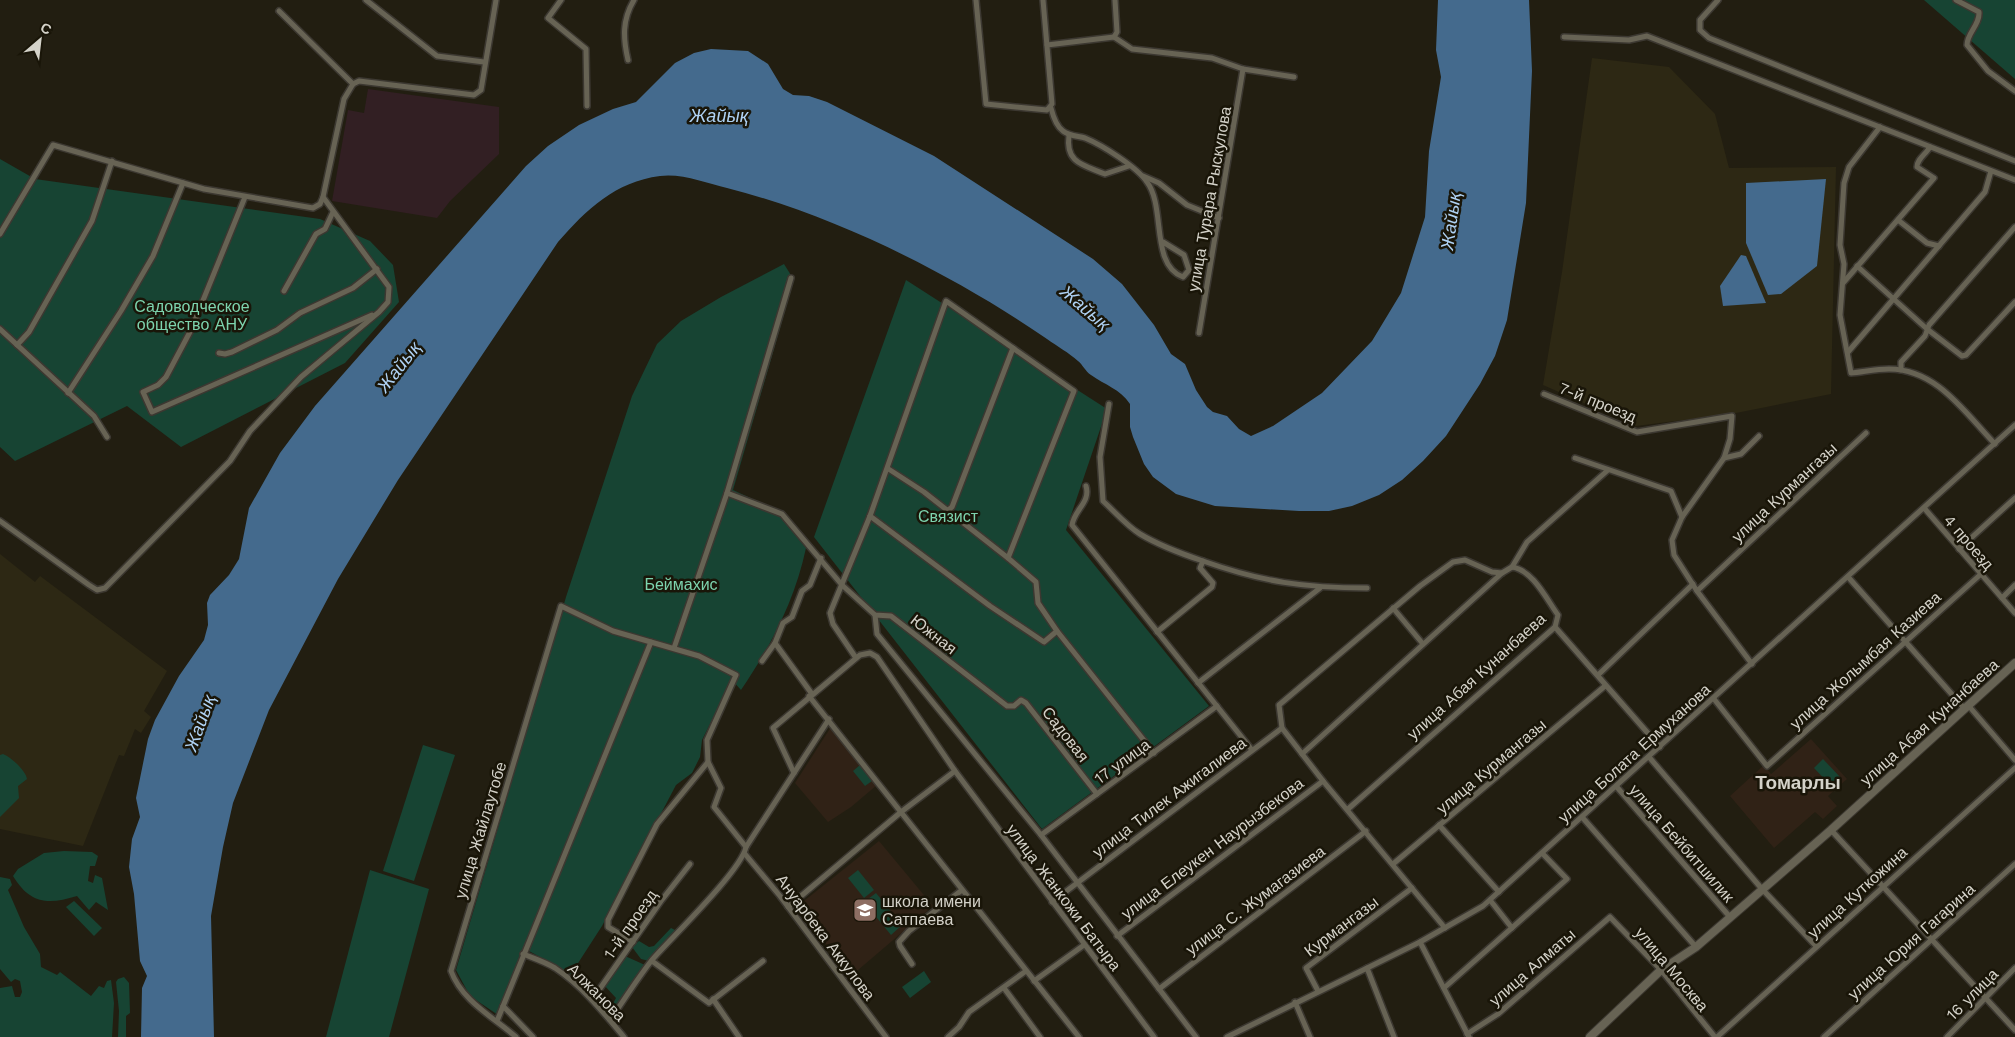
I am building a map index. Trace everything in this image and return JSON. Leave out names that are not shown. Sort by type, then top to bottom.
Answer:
[{"type":"street","points":[[366,0],[437,56],[484,62]]},
{"type":"street","points":[[0,234],[53,144],[184,183],[245,197],[313,208],[320,204],[323,197],[344,99],[353,84],[359,81],[474,95],[481,90],[484,62],[496,0]]},
{"type":"street","points":[[561,0],[548,18],[586,49],[587,106]]},
{"type":"street","points":[[628,60],[623,38],[627,12],[634,0]]},
{"type":"street","points":[[976,0],[986,104],[1047,110],[1051,106]]},
{"type":"street","points":[[1044,0],[1051,106],[1059,128],[1069,135],[1092,142],[1141,174],[1159,183],[1187,205],[1219,218]]},
{"type":"street","points":[[1114,37],[1116,32],[1115,0]]},
{"type":"street","points":[[1718,0],[1700,20],[1700,30],[1709,38],[2015,161]]},
{"type":"street","points":[[1956,0],[1979,12],[1980,20],[1967,40],[1967,45],[1988,71],[2015,91]]},
{"type":"street","points":[[278,11],[353,84]]},
{"type":"street","points":[[1564,37],[1629,40],[1647,36],[2015,180]]},
{"type":"street","points":[[1047,45],[1114,37],[1132,49],[1212,58],[1243,69],[1294,77]]},
{"type":"street","name":"улица Турара Рыскулова","points":[[1198,333],[1243,69]]},
{"type":"street","points":[[1880,128],[1849,167],[1844,183],[1840,245],[1844,264],[1840,315],[1851,373],[1889,369],[1901,370],[1928,379],[1945,390],[1995,444]]},
{"type":"street","points":[[1069,135],[1067,146],[1069,154],[1075,160],[1105,174],[1129,166]]},
{"type":"street","points":[[1842,284],[1934,178],[1917,167],[1920,159],[1926,155],[1930,147]]},
{"type":"street","points":[[17,345],[29,332],[40,315],[92,221],[112,161]]},
{"type":"street","points":[[1848,352],[1984,192],[1991,171]]},
{"type":"street","points":[[1141,174],[1154,195],[1158,226],[1166,261],[1172,272],[1183,277],[1187,275],[1190,270],[1184,256],[1162,242]]},
{"type":"street","points":[[68,393],[121,311],[152,256],[184,183]]},
{"type":"street","points":[[245,197],[191,330],[166,377],[158,385],[143,392],[152,412],[379,312]]},
{"type":"street","points":[[0,521],[89,585],[97,590],[105,588],[230,461],[250,431],[301,377],[379,312],[388,302],[389,287],[323,197]]},
{"type":"street","points":[[284,291],[316,234],[325,228],[333,212]]},
{"type":"street","points":[[1898,220],[1927,243],[1939,246]]},
{"type":"street","points":[[1901,370],[1901,362],[1925,336],[1929,325],[2015,227]]},
{"type":"street","points":[[1857,266],[1927,330],[1958,354],[1966,355],[2015,302]]},
{"type":"street","points":[[219,353],[232,352],[277,330],[300,314],[353,288],[377,269]]},
{"type":"street","points":[[674,648],[727,493],[791,278]]},
{"type":"street","points":[[794,773],[773,728],[858,657],[830,619],[830,613],[870,516],[946,301],[1074,391],[1008,558]]},
{"type":"street","points":[[0,329],[94,416],[107,437]]},
{"type":"street","points":[[947,511],[952,506],[1013,348]]},
{"type":"street","name":"7-й проезд","points":[[1544,394],[1637,432],[1732,416],[1730,439],[1724,458]]},
{"type":"street","points":[[1109,404],[1100,457],[1103,502],[1139,534],[1244,576],[1278,583],[1320,588],[1367,588]]},
{"type":"street","name":"улица Болата Ермуханова","points":[[1227,1037],[1420,942],[1490,900],[2015,426]]},
{"type":"street","name":"улица Курмангазы","points":[[1697,591],[1866,433]]},
{"type":"street","points":[[1752,664],[1697,591],[1674,555],[1672,540],[1682,517],[1724,458],[1740,454],[1759,436]]},
{"type":"street","points":[[1575,458],[1671,491],[1682,517]]},
{"type":"street","points":[[887,468],[924,492],[1036,582],[1038,603],[1057,631],[1154,753]]},
{"type":"street","points":[[1302,754],[1502,573],[1512,567],[1527,542],[1608,470]]},
{"type":"street","points":[[1086,486],[1088,493],[1086,501],[1073,515],[1072,525],[1252,750]]},
{"type":"street","name":"Южная","points":[[727,493],[782,514],[842,585],[874,615],[891,616],[1011,706]]},
{"type":"street","points":[[1959,549],[2015,498]]},
{"type":"street","name":"4 проезд","points":[[1925,509],[2015,613]]},
{"type":"street","points":[[870,516],[990,606],[1044,642],[1057,631]]},
{"type":"street","points":[[762,661],[775,643],[783,622],[792,616],[802,591],[810,585],[821,558]]},
{"type":"street","points":[[1445,928],[1323,781],[1282,728],[1278,705],[1393,608],[1453,562],[1465,560],[1492,572],[1502,573]]},
{"type":"street","points":[[1157,632],[1212,587],[1214,583],[1211,578],[1200,568],[1203,561]]},
{"type":"street","name":"улица Абая Кунанбаева","points":[[1348,809],[1555,627],[1558,616],[1527,574],[1519,568],[1512,567]]},
{"type":"street","name":"улица Жолымбая Казиева","points":[[1714,699],[1768,766],[1981,574]]},
{"type":"street","points":[[1848,578],[2015,760]]},
{"type":"street","points":[[1598,675],[1693,584]]},
{"type":"street","points":[[2002,598],[2015,585]]},
{"type":"street","points":[[1198,683],[1320,588]]},
{"type":"street","name":"улица Жайлаутобе","points":[[516,1037],[464,995],[456,985],[451,971],[561,606],[613,631],[651,642]]},
{"type":"street","points":[[1393,608],[1423,644]]},
{"type":"street","points":[[874,615],[878,634],[1041,835],[1196,1037]]},
{"type":"street","points":[[1555,627],[1660,747]]},
{"type":"street","points":[[497,1020],[651,642],[699,656],[736,675],[707,740],[708,762],[657,824],[608,920],[608,927],[632,942]]},
{"type":"street","points":[[775,643],[829,719],[1079,1037]]},
{"type":"street","name":"улица Жанкожи Батыра","points":[[858,657],[870,652],[877,656],[955,771],[1154,1037]]},
{"type":"street","name":"улица Абая Кунанбаева","points":[[1590,1037],[1661,970],[1696,947],[1831,830],[2015,663]]},
{"type":"street","name":"улица Курмангазы","points":[[1393,864],[1605,686]]},
{"type":"street","name":"Садовая","points":[[1011,706],[1021,700],[1026,703],[1097,794]]},
{"type":"street","name":"17 улица","points":[[1041,835],[1217,706]]},
{"type":"street","points":[[610,1020],[652,961],[728,876],[829,719]]},
{"type":"street","name":"улица Тилек Ажигалиева","points":[[1052,902],[1282,728]]},
{"type":"street","points":[[1649,757],[1762,889],[1816,946]]},
{"type":"street","name":"Ануарбека Аккулова","points":[[708,762],[721,788],[714,807],[886,1037]]},
{"type":"street","name":"улица Куткожина","points":[[1716,1037],[2015,768]]},
{"type":"street","points":[[788,907],[901,812],[955,771]]},
{"type":"street","name":"улица Елеукен Наурызбекова","points":[[1117,936],[1323,781]]},
{"type":"street","name":"улица Бейбитшилик","points":[[1616,786],[1730,917]]},
{"type":"street","points":[[1582,817],[1696,947]]},
{"type":"street","points":[[1439,825],[1499,892]]},
{"type":"street","points":[[1831,830],[2015,1030]]},
{"type":"street","name":"улица С. Жумагазиева","points":[[1159,989],[1366,831]]},
{"type":"street","points":[[1444,988],[1567,879],[1542,853]]},
{"type":"street","name":"1-й проезд","points":[[592,1000],[661,901],[690,864]]},
{"type":"street","name":"улица Юрия Гагарина","points":[[1824,1037],[1931,938],[2015,864]]},
{"type":"street","name":"Курмангазы","points":[[1318,991],[1306,968],[1412,888]]},
{"type":"street","points":[[912,964],[900,946],[903,937],[962,890]]},
{"type":"street","points":[[1490,900],[1512,928]]},
{"type":"street","name":"улица Москва","points":[[1610,917],[1661,970],[1716,1037]]},
{"type":"street","name":"улица Алматы","points":[[1468,1035],[1498,1014],[1610,917]]},
{"type":"street","points":[[1420,942],[1468,1035]]},
{"type":"street","points":[[1034,981],[1084,945]]},
{"type":"street","name":"Алжанова","points":[[523,954],[553,967],[592,1000],[624,1037]]},
{"type":"street","points":[[652,961],[709,1003],[763,961]]},
{"type":"street","points":[[1367,968],[1394,1037]]},
{"type":"street","name":"16 улица","points":[[1947,1037],[2015,968]]},
{"type":"street","points":[[948,1037],[959,1027],[969,1012],[1026,971]]},
{"type":"street","points":[[1004,988],[1040,1037]]},
{"type":"street","points":[[713,1000],[739,1037]]},
{"type":"street","points":[[1295,1002],[1310,1037]]},
{"type":"street","points":[[503,1006],[533,1037]]},
{"type":"shaded area","points":[[1592,58],[1669,67],[1715,114],[1729,168],[1836,167],[1831,394],[1731,414],[1636,426],[1543,385],[1562,272]]},
{"type":"shaded area","points":[[368,89],[499,107],[499,154],[450,201],[437,218],[332,201],[348,110],[364,113]]},
{"type":"shaded area","points":[[0,554],[35,582],[40,576],[167,671],[144,711],[151,717],[141,733],[135,729],[124,756],[119,755],[83,846],[0,829]]},
{"type":"shaded area","points":[[831,727],[877,785],[851,807],[828,822],[795,783]]},
{"type":"shaded area","points":[[1811,739],[1847,779],[1828,796],[1837,806],[1823,819],[1815,812],[1774,848],[1730,796],[1764,765],[1771,774]]},
{"type":"shaded area","name":"школа имени Сатпаева","points":[[879,841],[933,906],[851,976],[800,913],[804,901]]},
{"type":"green space","points":[[1924,0],[2015,0],[2015,79]]},
{"type":"green space","name":"Садоводческое общество АНУ","points":[[0,159],[35,179],[320,219],[370,241],[393,265],[399,302],[345,363],[181,447],[127,406],[15,461],[0,447]]},
{"type":"green space","name":"Беймахис","points":[[784,264],[794,280],[733,490],[774,509],[806,548],[789,604],[762,657],[741,690],[732,680],[702,740],[700,757],[692,773],[676,785],[602,926],[571,974],[529,951],[501,1017],[470,996],[456,970],[566,597],[632,396],[657,344],[681,321],[721,297]]},
{"type":"green space","name":"Связист","points":[[906,280],[1107,409],[1066,530],[1209,706],[1042,829],[814,537]]},
{"type":"green space","points":[[423,745],[455,755],[414,881],[383,871]]},
{"type":"green space","points":[[3,754],[18,765],[27,779],[18,786],[19,798],[0,817],[0,755]]},
{"type":"green space","points":[[1823,759],[1841,778],[1832,787],[1814,768]]},
{"type":"green space","points":[[860,765],[872,781],[865,786],[853,771]]},
{"type":"green space","points":[[64,851],[92,852],[98,856],[95,866],[90,866],[88,881],[93,883],[95,875],[102,878],[108,910],[96,902],[89,910],[77,896],[57,901],[40,900],[26,892],[13,876],[18,869],[44,853]]},
{"type":"green space","points":[[370,870],[429,889],[389,1037],[326,1037]]},
{"type":"green space","points":[[858,870],[874,890],[864,898],[848,878]]},
{"type":"green space","points":[[0,877],[10,879],[12,885],[8,890],[24,927],[40,954],[41,967],[57,975],[60,972],[91,996],[99,986],[104,988],[107,981],[111,980],[114,1003],[112,1037],[0,1037],[0,988],[12,986],[15,997],[20,997],[22,992],[20,981],[15,979],[11,982],[0,969]]},
{"type":"green space","points":[[876,893],[902,925],[891,935],[864,902]]},
{"type":"green space","points":[[74,901],[102,928],[94,936],[66,907]]},
{"type":"green space","points":[[671,928],[677,931],[649,961],[641,959],[632,947],[639,941],[649,947],[654,946]]},
{"type":"green space","points":[[625,956],[645,965],[619,1002],[611,1007],[616,998],[604,985]]},
{"type":"green space","points":[[924,971],[931,982],[910,998],[902,987]]},
{"type":"green space","points":[[124,977],[129,983],[130,1013],[126,1016],[126,1037],[118,1037],[119,1011],[116,982]]},
{"type":"water","name":"Жайық","points":[[1438,0],[1529,0],[1532,71],[1526,203],[1507,320],[1495,356],[1480,384],[1446,436],[1402,480],[1379,495],[1352,506],[1329,511],[1299,511],[1215,506],[1176,494],[1153,477],[1144,464],[1130,427],[1130,404],[1117,391],[1096,379],[1071,355],[1011,315],[934,270],[852,231],[810,214],[703,181],[668,175],[629,184],[591,208],[558,242],[398,480],[338,579],[269,710],[233,803],[211,916],[214,1037],[141,1037],[142,988],[147,976],[140,961],[134,894],[129,867],[132,839],[140,817],[136,798],[148,739],[155,720],[179,676],[204,640],[208,625],[207,603],[210,595],[229,575],[239,559],[249,508],[280,453],[315,406],[526,166],[548,146],[579,125],[613,109],[636,102],[675,63],[694,53],[711,49],[748,51],[768,64],[783,89],[793,95],[809,96],[827,102],[934,156],[1093,259],[1122,284],[1154,325],[1171,354],[1185,364],[1196,390],[1207,407],[1213,412],[1227,416],[1239,429],[1251,436],[1273,426],[1322,393],[1372,341],[1401,293],[1425,217],[1429,151],[1441,77],[1436,50]]},
{"type":"water","points":[[1826,179],[1817,266],[1781,294],[1768,295],[1746,243],[1746,183]]},
{"type":"water","points":[[1741,255],[1746,256],[1766,303],[1723,306],[1720,286]]},
{"type":"place","name":"школа имени Сатпаева","points":[[865,910]]},
{"type":"district","name":"Томарлы","points":[[1798,782]]}]
